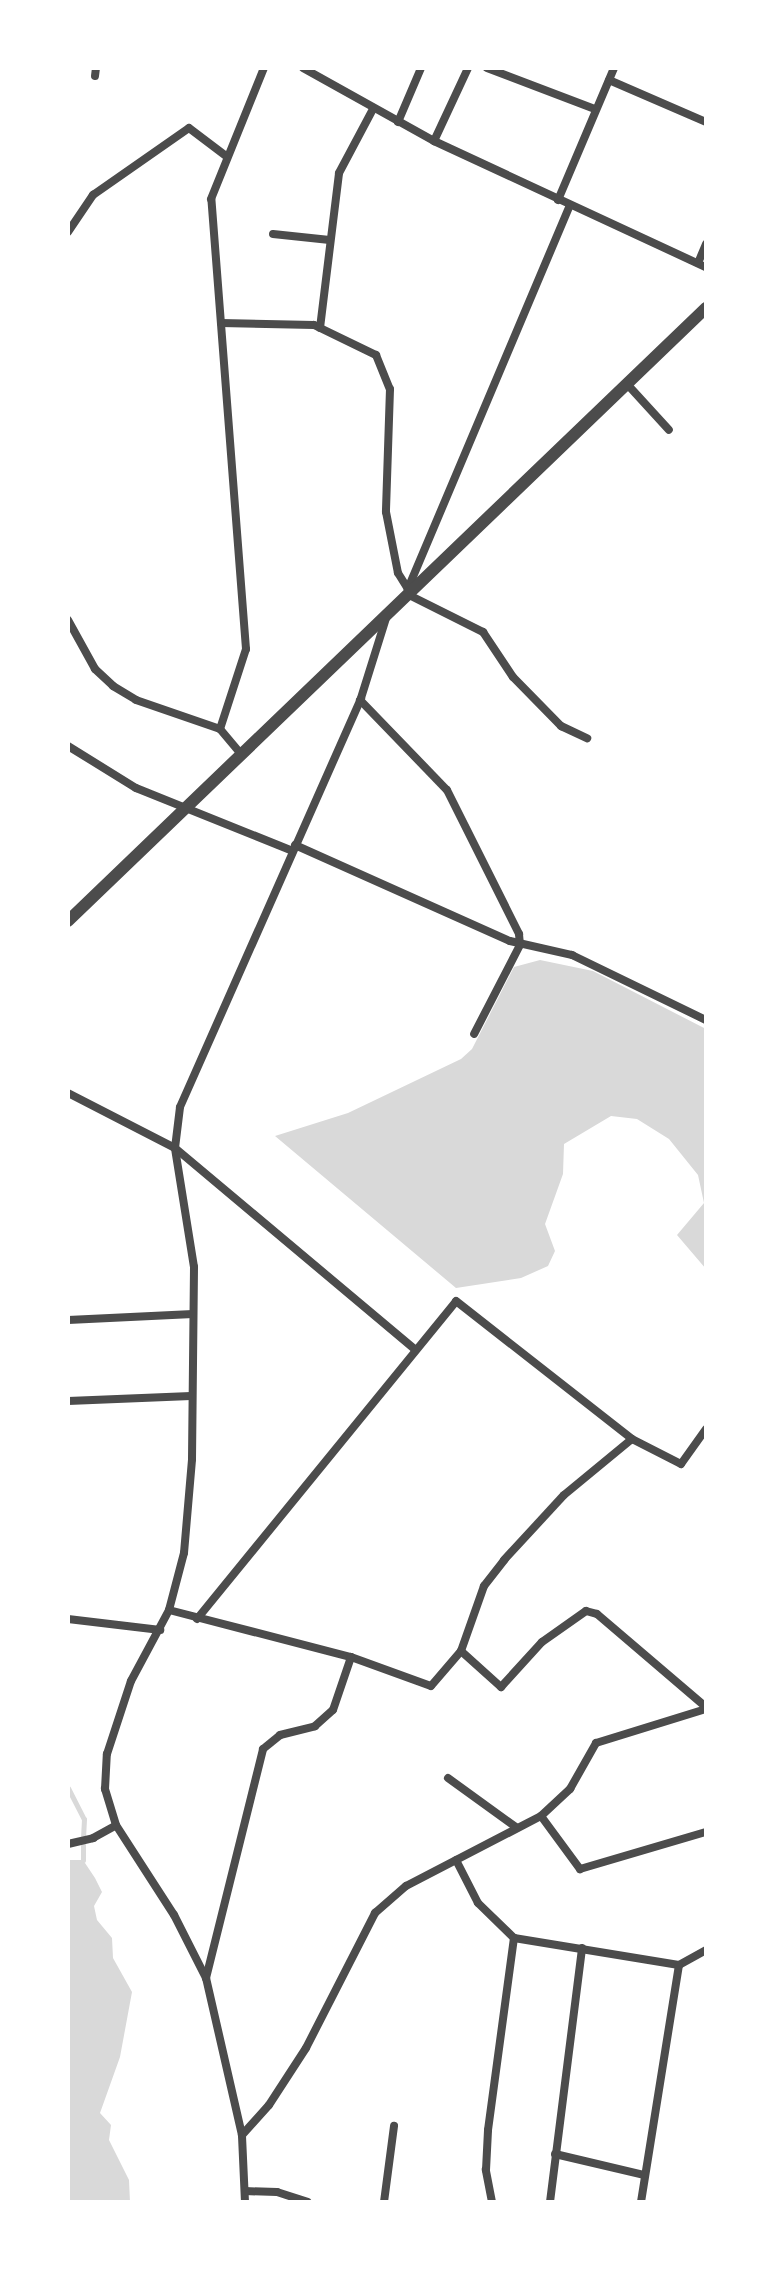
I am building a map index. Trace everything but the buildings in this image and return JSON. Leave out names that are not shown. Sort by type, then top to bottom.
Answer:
[{"type":"street","points":[[220,729],[246,649],[211,199],[264,68]]},
{"type":"street","points":[[303,68],[434,141],[702,265],[706,244]]},
{"type":"street","points":[[398,122],[421,68]]},
{"type":"street","points":[[434,141],[468,68]]},
{"type":"street","points":[[487,68],[595,109]]},
{"type":"street","points":[[558,200],[614,68]]},
{"type":"street","points":[[609,80],[706,122]]},
{"type":"street","points":[[320,328],[339,173],[373,109]]},
{"type":"street","points":[[68,232],[93,195],[189,128],[226,156]]},
{"type":"street","points":[[409,592],[570,205]]},
{"type":"street","points":[[273,234],[330,240]]},
{"type":"street","points":[[68,921],[706,308]]},
{"type":"street","points":[[221,323],[320,328],[376,355],[383,365],[392,418],[386,512],[398,573],[409,592],[483,632],[513,677],[561,726],[587,738]]},
{"type":"street","points":[[627,384],[669,430]]},
{"type":"street","points":[[245,2202],[242,2135],[206,1978],[174,1915],[116,1825],[105,1789],[107,1754],[131,1681],[169,1610],[184,1553],[194,1267],[175,1148],[180,1107],[360,700],[386,616]]},
{"type":"street","points":[[68,620],[95,669],[113,686],[136,700],[220,729],[241,754]]},
{"type":"street","points":[[360,700],[447,790],[520,945]]},
{"type":"street","points":[[68,746],[111,777],[294,848],[520,945],[572,955],[706,1020]]},
{"type":"street","points":[[474,1034],[520,945]]},
{"type":"street","points":[[68,1093],[175,1148],[416,1350]]},
{"type":"street","points":[[197,1619],[456,1301],[632,1439],[681,1464],[706,1429]]},
{"type":"street","points":[[68,1320],[193,1314]]},
{"type":"street","points":[[68,1401],[191,1396]]},
{"type":"street","points":[[169,1610],[351,1657],[431,1686],[461,1651],[484,1586],[504,1560],[564,1495],[632,1439]]},
{"type":"street","points":[[461,1651],[501,1687],[542,1642],[586,1611],[597,1614],[706,1708]]},
{"type":"street","points":[[68,1619],[160,1630]]},
{"type":"street","points":[[206,1978],[263,1749],[280,1735],[315,1726],[333,1710],[351,1657]]},
{"type":"street","points":[[242,2135],[269,2105],[306,2048],[375,1913],[406,1886],[541,1816],[570,1789],[596,1743],[706,1708]]},
{"type":"street","points":[[448,1778],[517,1828]]},
{"type":"street","points":[[541,1816],[580,1869],[706,1832]]},
{"type":"street","points":[[68,1844],[116,1825]]},
{"type":"street","points":[[456,1860],[478,1903],[514,1938],[679,1965],[706,1950]]},
{"type":"street","points":[[492,2202],[486,2170],[488,2130],[514,1938]]},
{"type":"street","points":[[550,2202],[582,1948]]},
{"type":"street","points":[[641,2202],[679,1965]]},
{"type":"street","points":[[384,2202],[394,2126]]},
{"type":"street","points":[[555,2154],[644,2175]]},
{"type":"street","points":[[245,2191],[277,2192],[307,2202]]},
{"type":"shaded area","points":[[540,960],[593,971],[706,1029],[706,1269],[677,1235],[704,1203],[698,1175],[669,1139],[637,1119],[611,1116],[564,1144],[563,1174],[545,1224],[555,1251],[548,1266],[521,1278],[456,1288],[275,1136],[348,1113],[461,1059],[472,1049],[514,967]]},
{"type":"shaded area","points":[[68,1860],[83,1860],[102,1892],[94,1906],[97,1920],[112,1938],[113,1958],[132,1992],[120,2057],[100,2113],[111,2125],[109,2140],[129,2180],[130,2202],[68,2202]]},
{"type":"waterway","points":[[68,1788],[84,1819],[83,1836]]},
{"type":"waterway","points":[[83,1845],[83,1860]]}]
